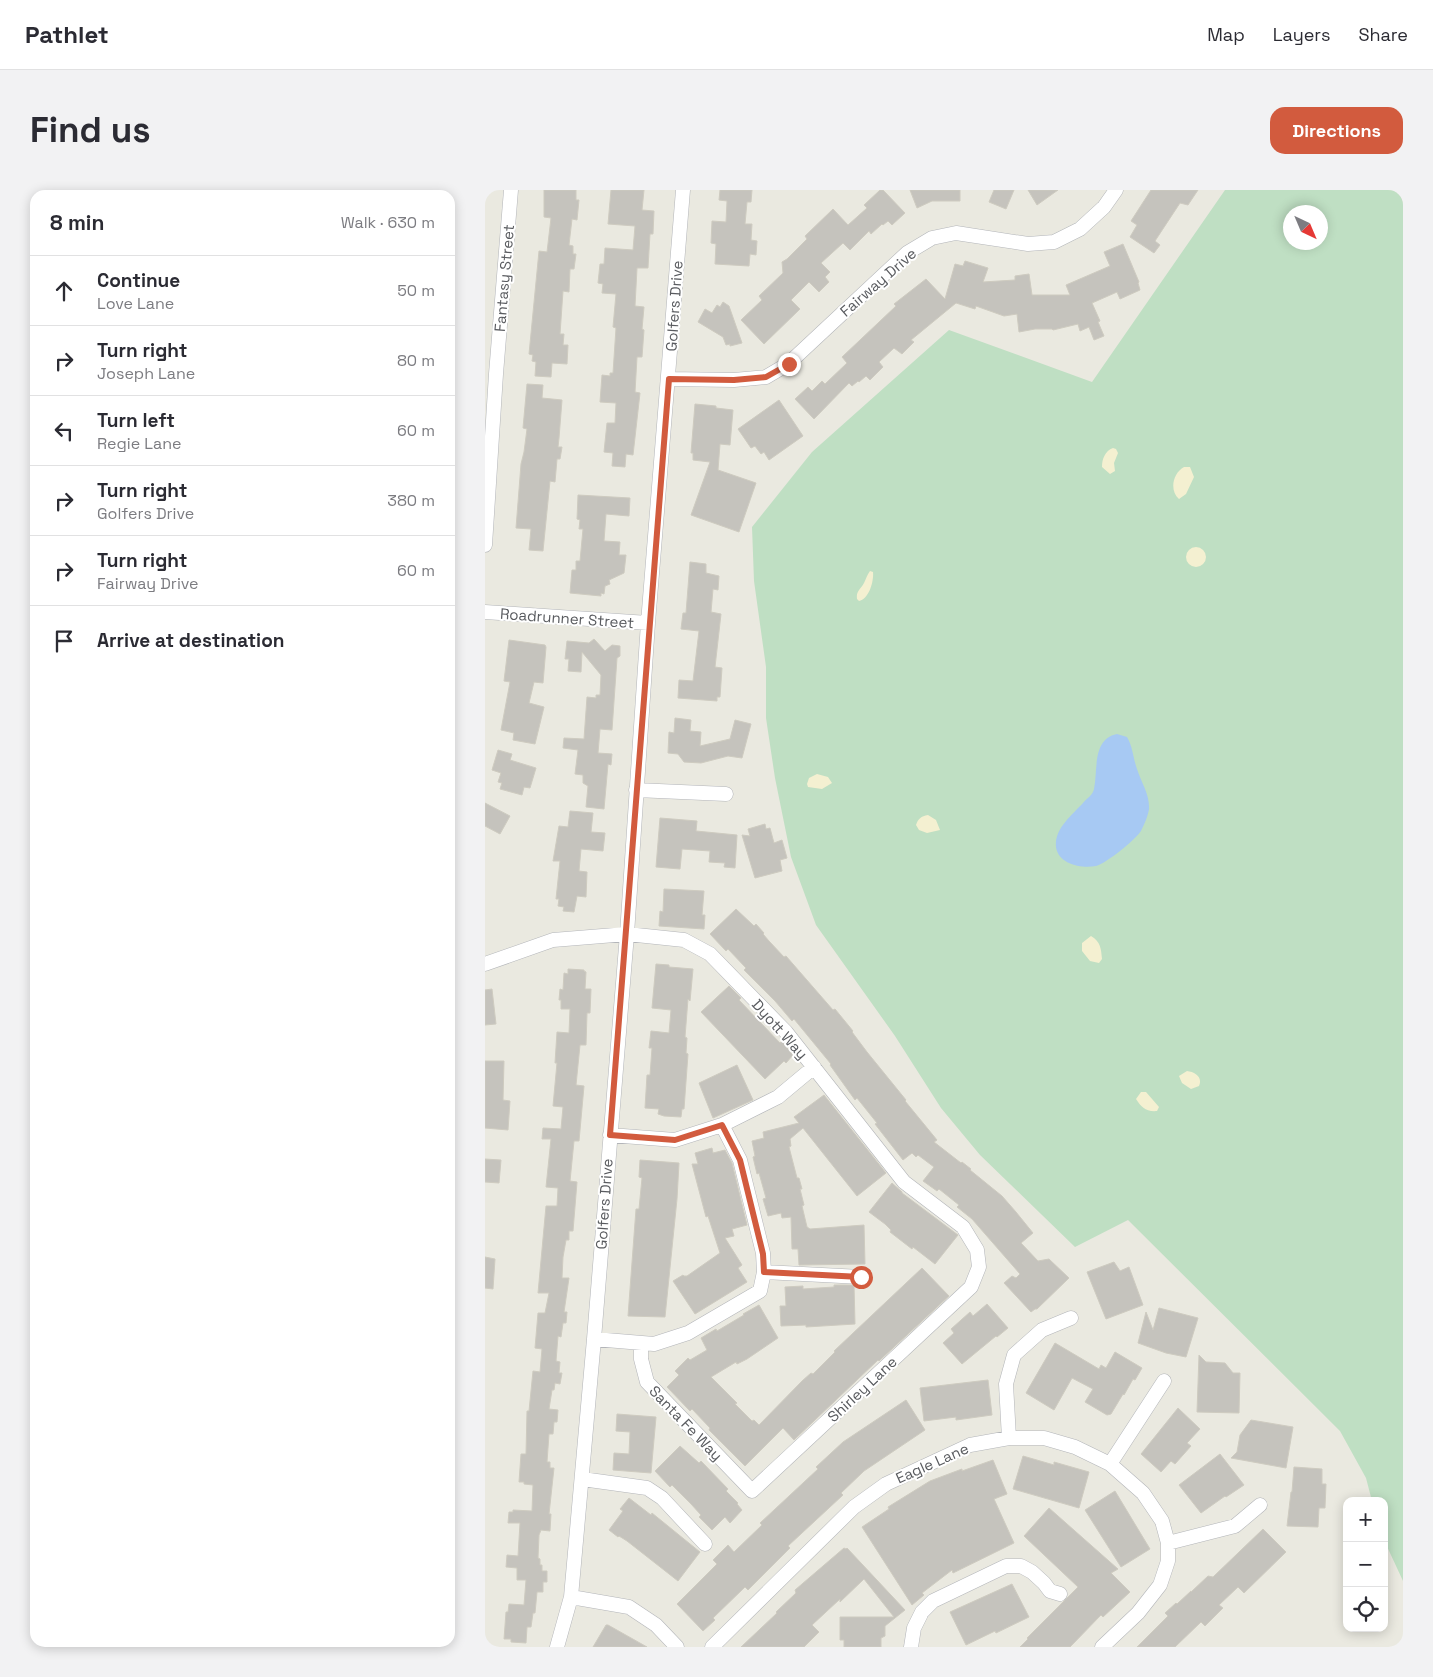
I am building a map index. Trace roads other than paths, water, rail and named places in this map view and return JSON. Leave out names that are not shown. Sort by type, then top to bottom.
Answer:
[{"type":"street","name":"Fantasy Street","points":[[485,545],[491,374],[511,190]]},
{"type":"street","name":"Golfers Drive","points":[[557,1647],[571,1597],[582,1479],[627,934],[648,623],[683,190]]},
{"type":"street","name":"Fairway Drive","points":[[669,379],[734,380],[766,377],[789,364],[907,253],[932,238],[956,233],[1028,244],[1054,242],[1080,229],[1105,207],[1116,190]]},
{"type":"street","name":"Roadrunner Street","points":[[485,612],[648,623]]},
{"type":"street","points":[[636,790],[726,794]]},
{"type":"street","name":"Dyott Way","points":[[485,964],[553,940],[627,934],[684,940],[710,954],[786,1032],[904,1182],[963,1227],[977,1250],[979,1267],[971,1287]]},
{"type":"street","points":[[610,1135],[675,1140],[722,1125],[779,1097],[814,1067]]},
{"type":"street","points":[[594,1340],[641,1345],[654,1344],[687,1333],[759,1291],[764,1272],[763,1254],[740,1160],[722,1125]]},
{"type":"street","points":[[764,1272],[861,1277]]},
{"type":"street","name":"Shirley Lane","points":[[753,1491],[971,1287]]},
{"type":"street","points":[[1009,1438],[1006,1384],[1014,1355],[1042,1330],[1071,1318]]},
{"type":"street","name":"Santa Fe Way","points":[[641,1345],[641,1359],[647,1382],[753,1491]]},
{"type":"street","points":[[1110,1464],[1164,1381]]},
{"type":"street","name":"Eagle Lane","points":[[713,1647],[854,1507],[886,1484],[970,1445],[1009,1438],[1044,1438],[1075,1447],[1110,1464],[1143,1493],[1162,1521],[1167,1544],[1168,1561],[1160,1585],[1138,1613],[1103,1647]]},
{"type":"street","points":[[582,1479],[647,1488],[662,1498],[705,1544]]},
{"type":"street","points":[[1167,1544],[1235,1526],[1260,1505]]},
{"type":"street","points":[[911,1647],[915,1628],[922,1612],[933,1601],[1006,1566],[1021,1566],[1038,1577],[1050,1591],[1060,1594]]},
{"type":"street","points":[[571,1597],[629,1607],[655,1624],[677,1647]]},
{"type":"water","points":[[1117,734],[1127,737],[1131,745],[1148,799],[1149,809],[1147,817],[1138,835],[1107,861],[1090,867],[1071,864],[1061,858],[1058,853],[1056,840],[1058,834],[1065,823],[1092,793],[1100,749],[1103,742]]}]
